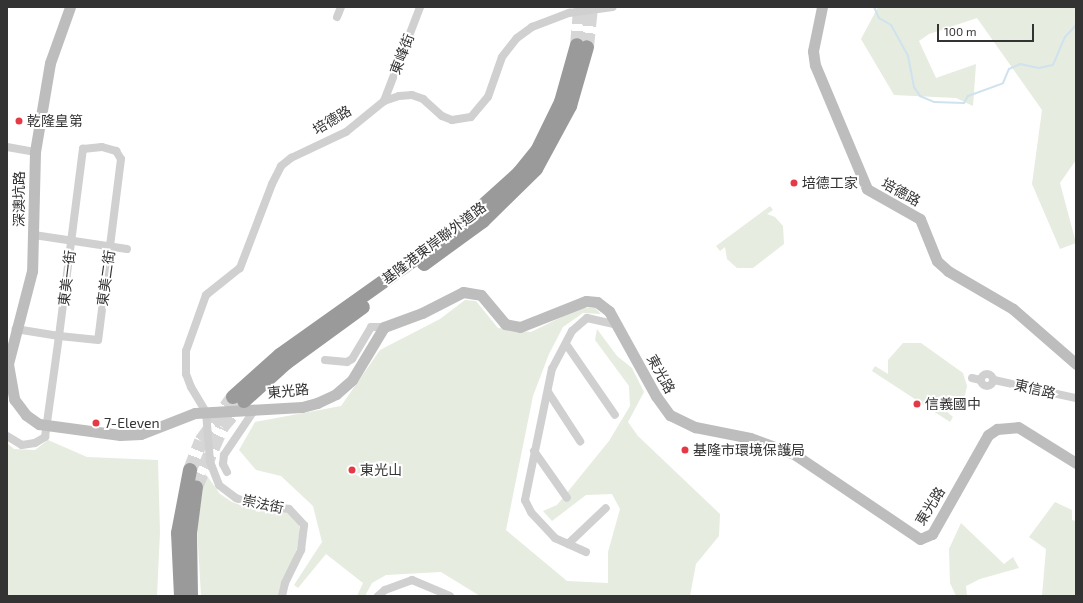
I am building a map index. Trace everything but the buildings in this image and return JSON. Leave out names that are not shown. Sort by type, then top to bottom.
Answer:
[{"type":"highway","name":"基隆港東岸聯外道路","points":[[244,402],[283,359],[457,229],[523,177],[537,150],[566,104],[579,67],[582,46]]},
{"type":"highway","points":[[185,591],[184,533],[190,470]]},
{"type":"highway","points":[[184,533],[196,487]]},
{"type":"street","name":"深澳坑路","points":[[70,7],[50,63],[35,152],[32,271],[9,354],[10,388],[26,415],[47,425],[120,435],[141,434],[195,413],[206,412]]},
{"type":"street","points":[[337,17],[341,7]]},
{"type":"street","name":"東峰街","points":[[384,101],[420,7]]},
{"type":"street","name":"培德路","points":[[206,412],[190,387],[185,363],[191,333],[206,295],[235,274],[243,263],[282,166],[291,158],[346,132],[384,101],[399,96],[416,96],[445,118],[465,120],[477,112],[488,97],[500,61],[517,38],[532,28],[569,13],[613,7]]},
{"type":"street","name":"培德路","points":[[822,7],[814,51],[816,73],[867,189],[920,219],[937,261],[948,271],[1013,309],[1076,364]]},
{"type":"street","points":[[7,147],[35,152]]},
{"type":"street","name":"東美一街","points":[[47,425],[83,149],[102,147]]},
{"type":"street","name":"東美二街","points":[[16,329],[59,336],[98,340],[121,159],[116,151],[102,147]]},
{"type":"street","points":[[34,235],[110,246],[127,250]]},
{"type":"street","name":"東光路","points":[[206,412],[244,402],[302,407],[336,394],[352,380],[373,340],[384,326],[422,313],[463,292],[481,295],[500,319],[512,326],[527,326],[586,301],[597,302],[609,311],[656,396],[670,415],[695,427],[750,438],[794,454],[920,539],[932,534],[988,435],[997,429],[1018,427],[1076,463]]},
{"type":"street","points":[[586,552],[555,538],[531,512],[525,500],[552,370],[578,323],[587,318],[617,325]]},
{"type":"street","points":[[325,360],[347,362],[352,359],[371,327],[384,326]]},
{"type":"street","points":[[566,344],[615,415]]},
{"type":"street","name":"東信路","points":[[972,378],[981,380],[987,386],[994,380],[1076,398]]},
{"type":"street","points":[[548,392],[580,441]]},
{"type":"street","points":[[228,472],[223,464],[224,455],[244,402]]},
{"type":"street","name":"崇法街","points":[[206,412],[210,461],[219,485],[236,498],[249,503],[289,509],[304,525],[301,550],[285,583],[282,596]]},
{"type":"street","points":[[7,436],[17,444],[31,444],[45,437],[47,425]]},
{"type":"street","points":[[534,451],[567,498]]},
{"type":"street","points":[[568,544],[606,508]]},
{"type":"street","points":[[378,596],[385,590],[412,580],[450,596]]},
{"type":"shaded area","points":[[878,7],[1076,7],[1076,160],[1060,183],[1076,243],[1060,249],[1032,184],[1042,110],[977,18],[929,34],[919,41],[936,78],[976,64],[973,106],[956,98],[894,95],[861,39]]},
{"type":"shaded area","points":[[770,206],[773,210],[767,214],[775,217],[783,226],[784,244],[753,268],[737,268],[727,259],[725,247],[720,251],[716,246]]},
{"type":"shaded area","points":[[465,300],[476,301],[498,328],[531,332],[580,308],[595,308],[601,314],[583,313],[563,327],[549,354],[533,396],[506,530],[567,581],[608,583],[608,552],[620,509],[612,494],[586,495],[552,521],[543,511],[557,505],[609,441],[630,406],[629,386],[595,340],[597,329],[617,356],[632,368],[644,392],[628,422],[638,436],[720,514],[719,536],[696,564],[690,596],[480,596],[441,572],[386,575],[372,583],[365,596],[357,596],[363,583],[326,554],[298,588],[294,585],[322,542],[313,506],[281,476],[256,470],[239,450],[255,422],[341,406],[380,350],[440,319]]},
{"type":"shaded area","points":[[903,343],[921,343],[963,373],[967,386],[965,395],[958,405],[946,411],[953,417],[950,422],[872,371],[875,366],[888,374],[888,360]]},
{"type":"shaded area","points":[[48,440],[87,457],[158,460],[160,532],[157,596],[7,596],[7,443],[14,449],[35,450]]},
{"type":"shaded area","points":[[205,473],[220,494],[232,502],[246,507],[286,512],[298,521],[300,530],[297,548],[279,596],[201,596],[197,527]]},
{"type":"shaded area","points":[[1055,502],[1072,510],[1072,520],[1076,521],[1076,596],[1042,596],[1046,549],[1029,537]]},
{"type":"shaded area","points":[[961,523],[1004,564],[1013,557],[1019,568],[980,579],[966,586],[967,596],[956,596],[950,583],[949,549]]},
{"type":"waterway","points":[[874,7],[879,18],[891,25],[908,56],[914,87],[920,96],[934,102],[964,103],[968,96],[1003,83],[1009,69],[1020,64],[1039,68],[1053,65],[1065,37],[1076,25]]},
{"type":"tunnel","points":[[577,45],[580,7]]},
{"type":"tunnel","points":[[587,47],[591,7]]},
{"type":"tunnel","points":[[190,470],[201,441],[233,397]]},
{"type":"tunnel","points":[[196,487],[222,427],[243,402]]},
{"type":"place","name":"乾隆皇第","points":[[19,121]]},
{"type":"place","name":"培德工家","points":[[794,183]]},
{"type":"place","name":"信義國中","points":[[917,404]]},
{"type":"place","name":"7-Eleven","points":[[96,423]]},
{"type":"place","name":"基隆市環境保護局","points":[[685,450]]},
{"type":"place","name":"東光山","points":[[352,470]]}]
